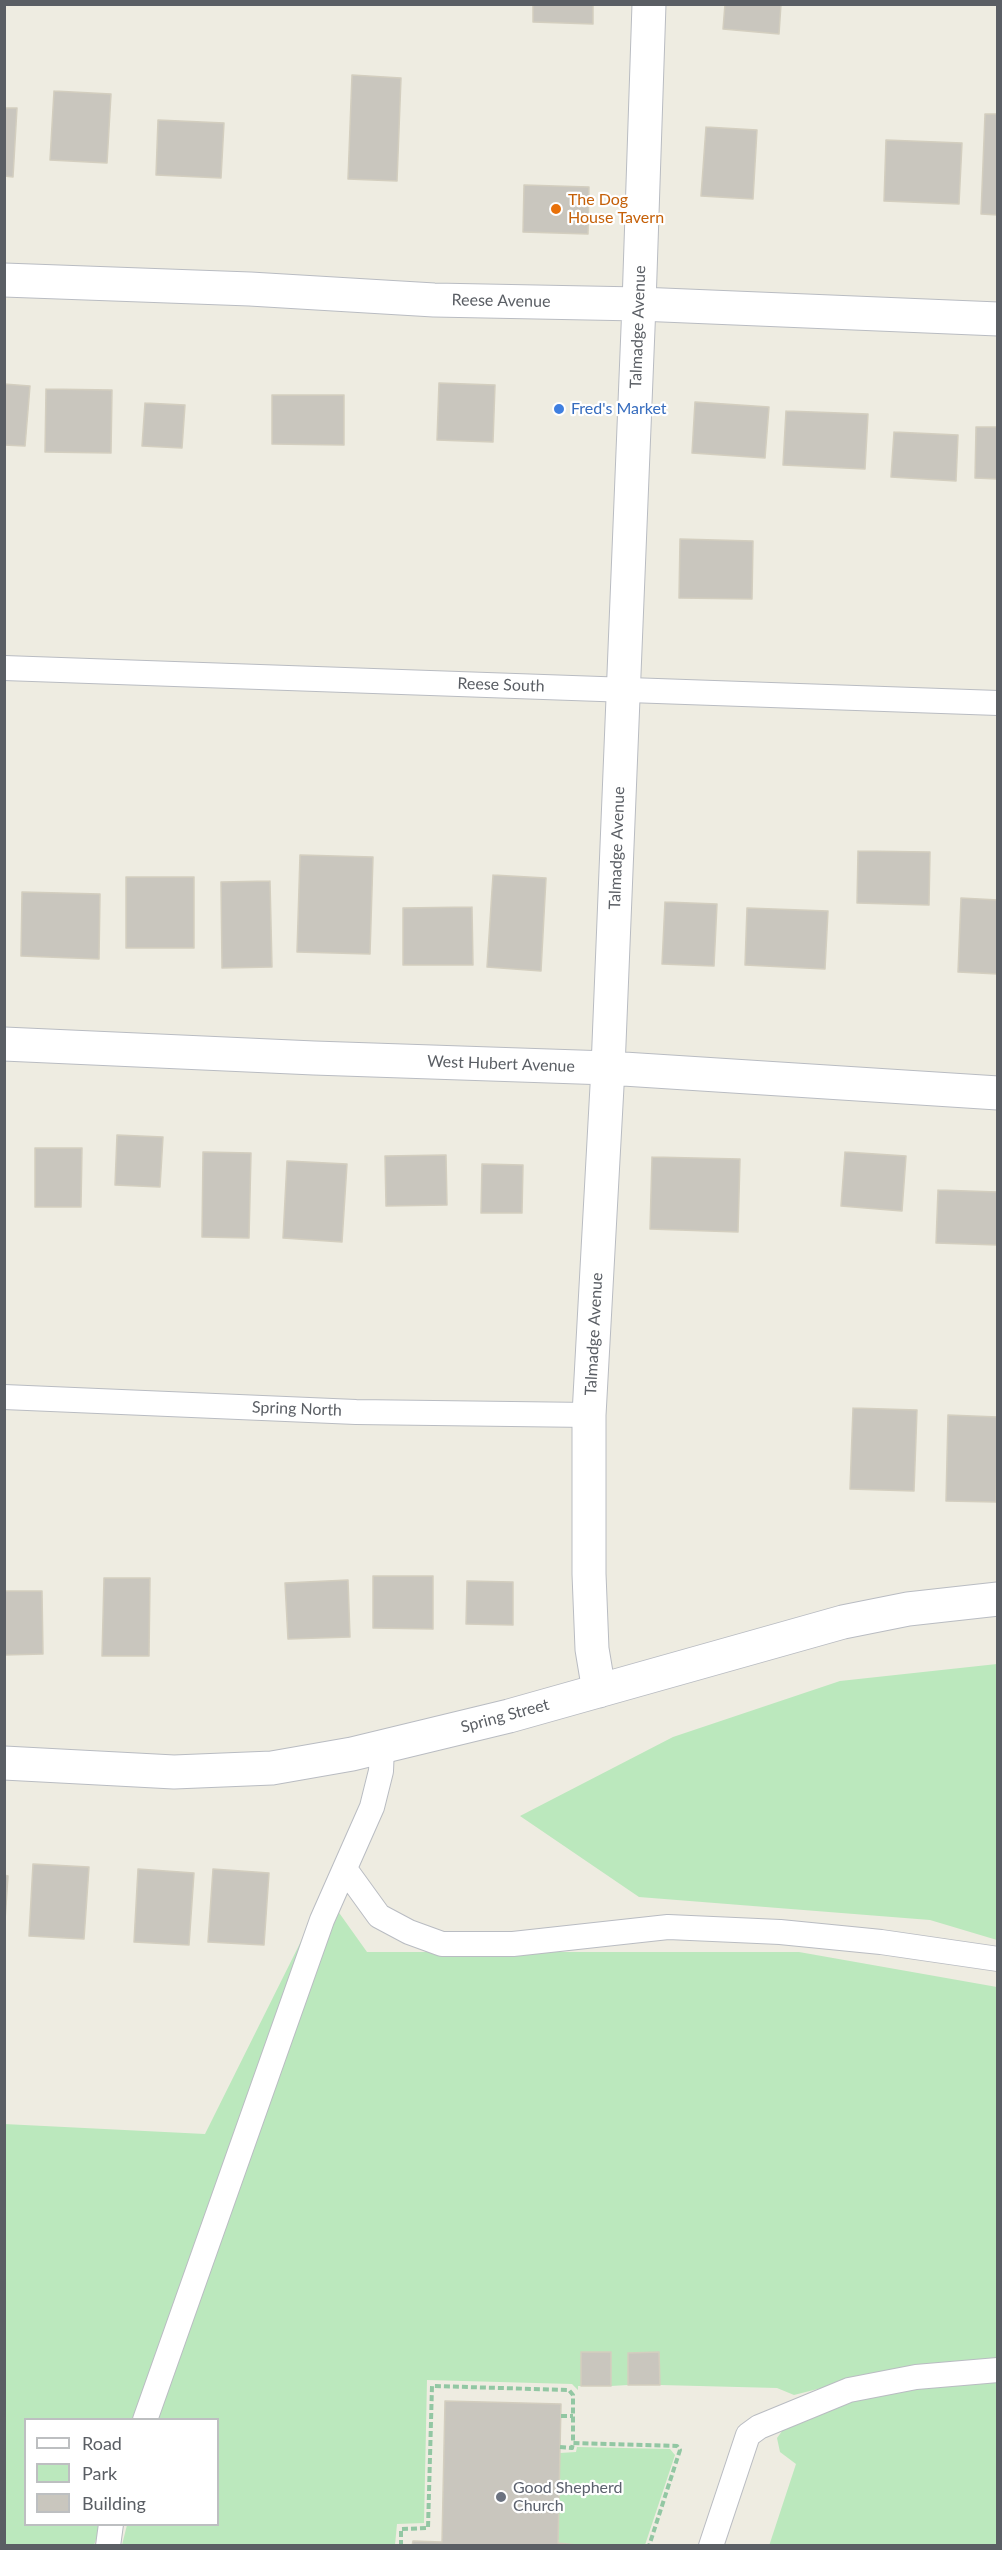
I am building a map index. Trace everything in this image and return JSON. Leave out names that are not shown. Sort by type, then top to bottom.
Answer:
[{"type":"street","name":"Talmadge Avenue","points":[[599,1691],[592,1649],[589,1574],[589,1415],[608,1068],[650,4]]},
{"type":"street","name":"Reese Avenue","points":[[4,280],[250,289],[434,300],[639,304],[998,319]]},
{"type":"street","name":"West Hubert Avenue","points":[[4,1044],[608,1068],[998,1094]]},
{"type":"street","name":"Spring Street","points":[[4,1762],[174,1772],[272,1768],[382,1747],[508,1716],[843,1622],[908,1609],[998,1599]]},
{"type":"lane","name":"Reese South","points":[[4,668],[998,703]]},
{"type":"lane","name":"Spring North","points":[[4,1397],[356,1412],[589,1415]]},
{"type":"lane","points":[[146,2418],[322,1920],[372,1807],[381,1771],[382,1747]]},
{"type":"lane","points":[[345,1869],[379,1916],[409,1932],[442,1944],[513,1944],[668,1927],[780,1932],[881,1942],[998,1959]]},
{"type":"lane","points":[[711,2546],[748,2435],[759,2427],[849,2390],[916,2377],[998,2370]]},
{"type":"lane","points":[[108,2546],[111,2526]]},
{"type":"path","points":[[401,2546],[401,2529],[428,2528],[432,2386],[569,2390],[573,2395],[573,2443],[572,2448],[560,2447]]},
{"type":"path","points":[[561,2416],[573,2416]]},
{"type":"path","points":[[573,2443],[677,2446],[680,2450],[649,2546]]},
{"type":"green space","points":[[997,1664],[997,1940],[930,1920],[639,1897],[520,1816],[673,1737],[840,1681]]},
{"type":"green space","points":[[325,1893],[367,1952],[799,1952],[997,1987],[997,2360],[849,2381],[794,2395],[777,2388],[660,2385],[659,2352],[628,2353],[628,2385],[611,2386],[610,2352],[581,2352],[581,2386],[578,2386],[578,2390],[572,2384],[427,2380],[424,2523],[397,2524],[395,2545],[122,2545],[127,2526],[219,2526],[219,2418],[24,2418],[24,2526],[101,2526],[94,2545],[5,2545],[4,2124],[205,2134]]},
{"type":"green space","points":[[997,2380],[997,2545],[769,2546],[796,2464],[780,2452],[777,2438],[785,2427],[843,2401],[908,2389]]},
{"type":"green space","points":[[577,2447],[670,2449],[675,2455],[645,2545],[586,2546],[558,2543],[560,2453],[576,2452]]},
{"type":"building","points":[[533,4],[593,4],[593,24],[533,22]]},
{"type":"building","points":[[725,4],[781,4],[779,34],[723,29]]},
{"type":"building","points":[[352,75],[401,78],[397,181],[348,179]]},
{"type":"building","points":[[54,91],[111,94],[107,163],[50,160]]},
{"type":"building","points":[[4,108],[17,108],[13,177],[4,176]]},
{"type":"building","points":[[985,114],[998,114],[998,215],[981,214]]},
{"type":"building","points":[[158,120],[224,123],[221,178],[156,175]]},
{"type":"building","points":[[706,127],[757,130],[753,199],[701,196]]},
{"type":"building","points":[[886,140],[962,143],[959,204],[884,201]]},
{"type":"building","name":"The Dog House Tavern","points":[[524,185],[589,187],[588,234],[523,232]]},
{"type":"building","points":[[439,383],[495,385],[493,442],[437,440]]},
{"type":"building","points":[[4,384],[30,386],[25,446],[4,445]]},
{"type":"building","points":[[46,389],[112,390],[111,453],[45,452]]},
{"type":"building","points":[[272,395],[344,395],[344,445],[272,444]]},
{"type":"building","points":[[695,402],[769,407],[765,458],[692,453]]},
{"type":"building","points":[[145,403],[185,405],[182,448],[142,446]]},
{"type":"building","points":[[786,411],[868,414],[865,469],[783,465]]},
{"type":"building","points":[[976,427],[998,427],[998,479],[975,478]]},
{"type":"building","points":[[894,432],[958,435],[956,481],[891,477]]},
{"type":"building","points":[[680,539],[753,541],[752,599],[679,598]]},
{"type":"building","points":[[858,851],[930,852],[929,905],[857,903]]},
{"type":"building","points":[[300,855],[373,857],[370,954],[297,952]]},
{"type":"building","points":[[493,875],[546,878],[541,971],[487,967]]},
{"type":"building","points":[[126,877],[194,877],[194,948],[126,948]]},
{"type":"building","points":[[270,881],[272,967],[222,968],[221,882]]},
{"type":"building","points":[[22,892],[100,894],[99,959],[21,956]]},
{"type":"building","points":[[961,898],[998,900],[998,974],[958,972]]},
{"type":"building","points":[[665,902],[717,904],[714,966],[662,964]]},
{"type":"building","points":[[472,907],[473,965],[403,965],[403,908]]},
{"type":"building","points":[[747,908],[828,911],[825,969],[745,965]]},
{"type":"building","points":[[117,1135],[163,1137],[160,1187],[115,1185]]},
{"type":"building","points":[[35,1148],[82,1148],[81,1207],[35,1207]]},
{"type":"building","points":[[203,1152],[251,1153],[249,1238],[202,1237]]},
{"type":"building","points":[[845,1152],[906,1156],[902,1211],[841,1206]]},
{"type":"building","points":[[446,1155],[447,1205],[386,1206],[385,1156]]},
{"type":"building","points":[[652,1157],[740,1159],[738,1232],[650,1229]]},
{"type":"building","points":[[287,1161],[347,1164],[342,1242],[283,1238]]},
{"type":"building","points":[[482,1164],[523,1165],[522,1213],[481,1213]]},
{"type":"building","points":[[938,1190],[998,1192],[998,1245],[936,1243]]},
{"type":"building","points":[[853,1408],[917,1410],[914,1491],[850,1489]]},
{"type":"building","points":[[948,1415],[998,1417],[996,1502],[946,1501]]},
{"type":"building","points":[[373,1576],[433,1576],[433,1629],[373,1628]]},
{"type":"building","points":[[104,1578],[150,1578],[149,1656],[102,1656]]},
{"type":"building","points":[[348,1580],[350,1637],[288,1639],[285,1583]]},
{"type":"building","points":[[467,1581],[513,1582],[513,1625],[466,1624]]},
{"type":"building","points":[[4,1591],[42,1591],[43,1654],[4,1655]]},
{"type":"building","points":[[33,1864],[89,1867],[84,1939],[29,1936]]},
{"type":"building","points":[[138,1869],[194,1873],[189,1945],[134,1942]]},
{"type":"building","points":[[213,1869],[269,1873],[264,1945],[208,1942]]},
{"type":"building","points":[[4,1875],[8,1876],[4,1935]]},
{"type":"building","points":[[581,2352],[611,2352],[611,2386],[581,2386]]},
{"type":"building","points":[[659,2352],[660,2385],[628,2385],[628,2353]]},
{"type":"building","name":"Good Shepherd Church","points":[[445,2401],[561,2404],[558,2543],[586,2546],[412,2546],[413,2541],[442,2542]]},
{"type":"place","name":"The Dog House Tavern","points":[[556,209]]},
{"type":"place","name":"Fred's Market","points":[[559,409]]},
{"type":"place","name":"Good Shepherd Church","points":[[501,2497]]}]
